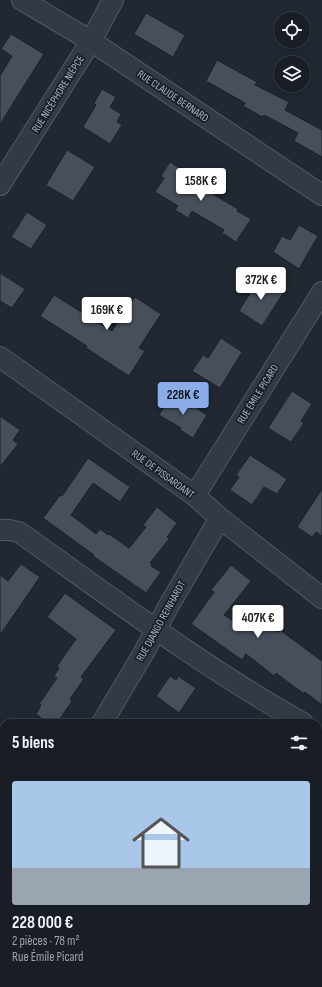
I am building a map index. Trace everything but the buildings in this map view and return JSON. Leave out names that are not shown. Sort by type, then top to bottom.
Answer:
[{"type":"street","name":"RUE CLAUDE BERNARD","points":[[22,0],[91,41],[322,195]]},
{"type":"street","name":"RUE NICÉPHORE NIÈPCE","points":[[0,185],[91,41],[113,0]]},
{"type":"street","name":"RUE ÉMILE PICARD","points":[[194,495],[322,292]]},
{"type":"street","name":"RUE DE PISSARDANT","points":[[0,357],[194,495],[221,519],[322,598]]},
{"type":"street","name":"RUE DJANGO REINHARDT","points":[[104,719],[136,667],[214,528],[221,519]]},
{"type":"street","points":[[0,530],[19,532],[156,630],[232,681],[296,719]]}]
